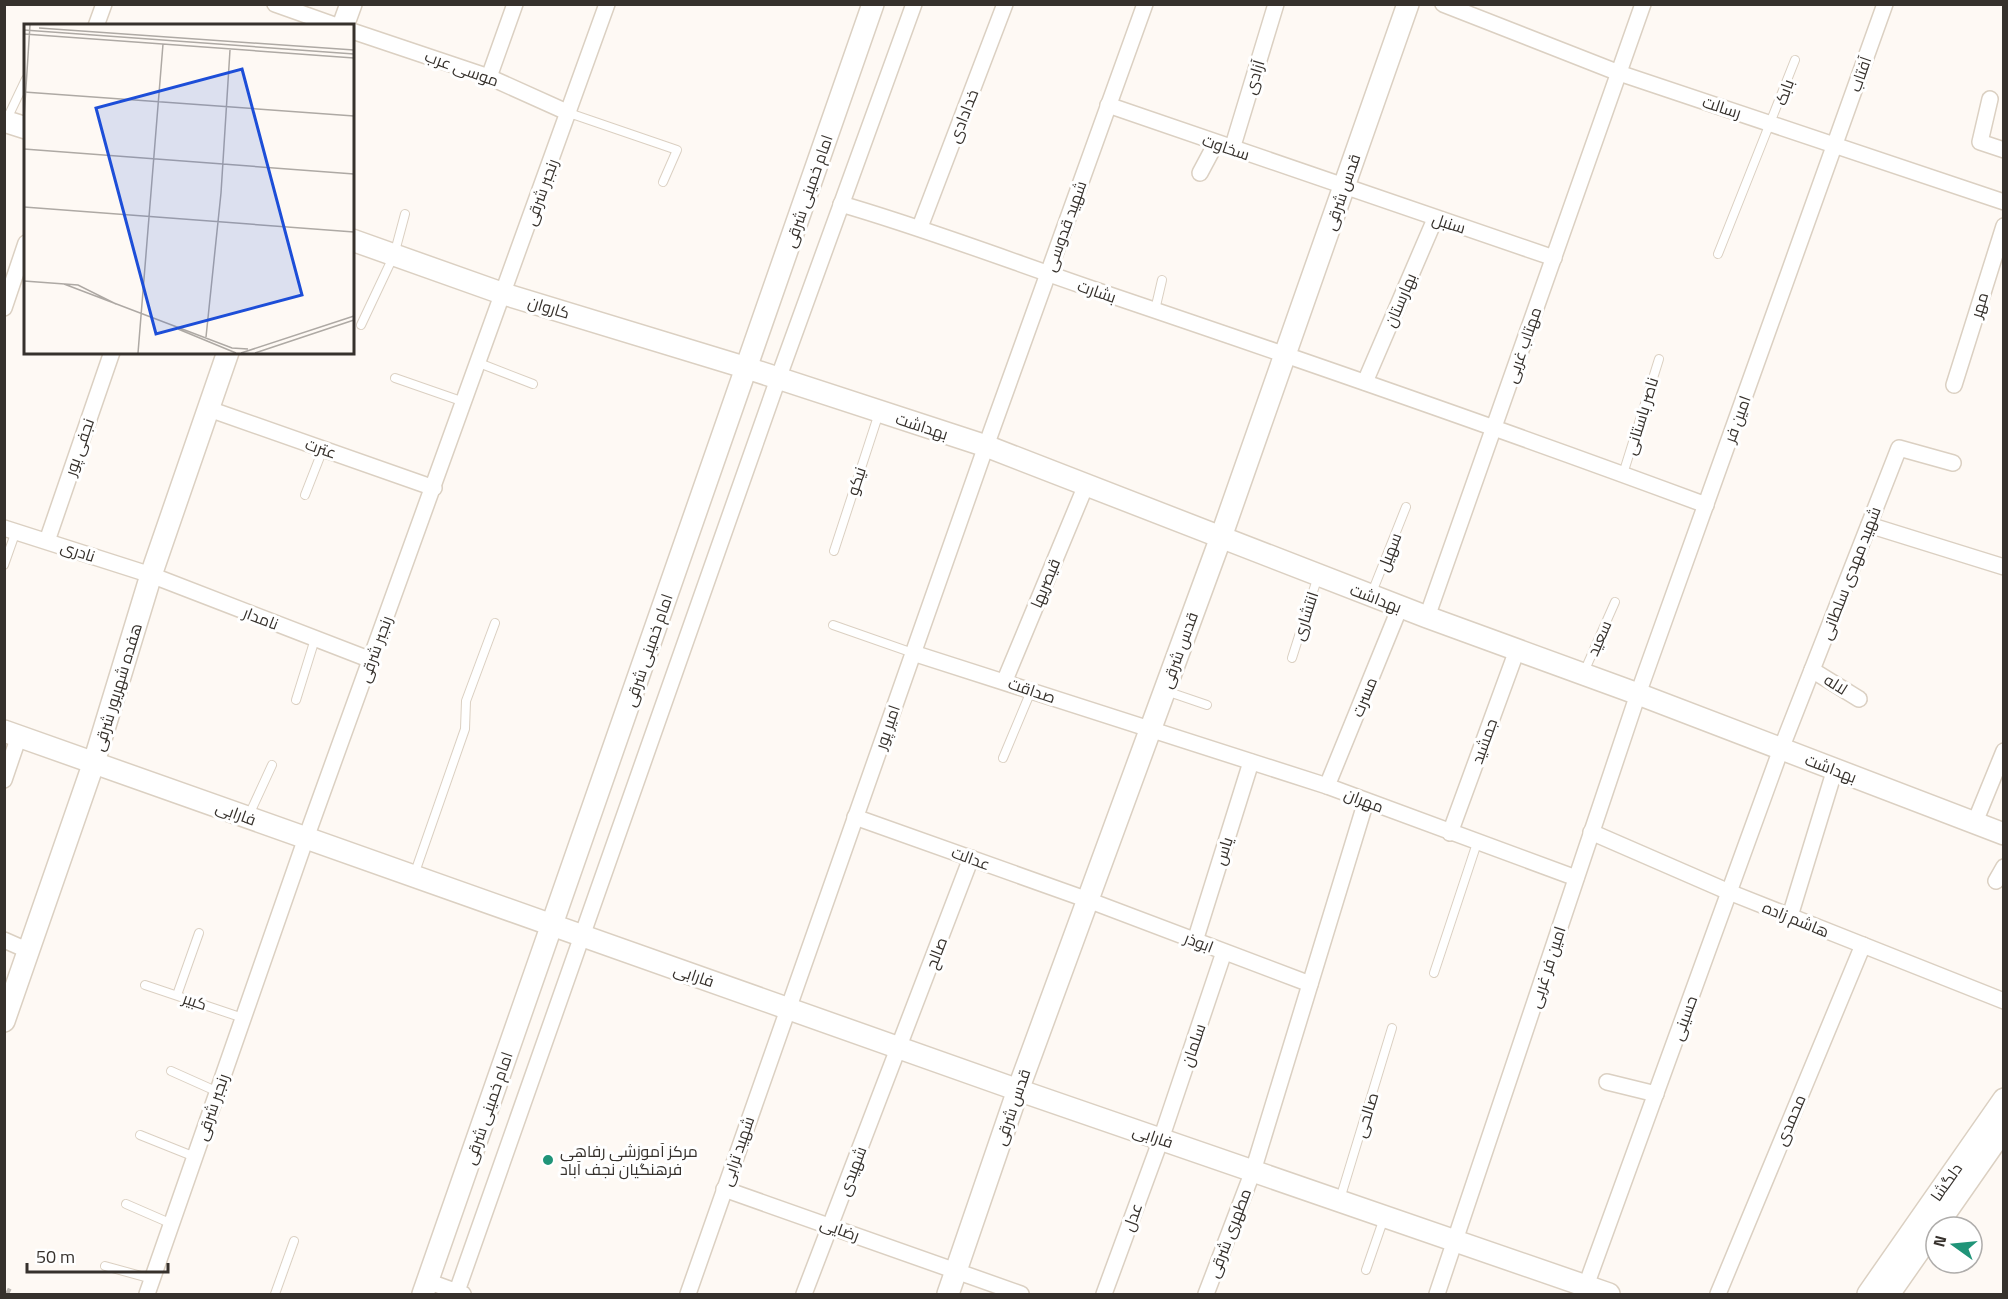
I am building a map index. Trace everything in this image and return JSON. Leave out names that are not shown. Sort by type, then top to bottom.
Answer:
[{"type":"street","points":[[97,24],[104,4]]},
{"type":"street","points":[[344,24],[351,4]]},
{"type":"street","points":[[489,76],[515,4]]},
{"type":"street","name":"رنجبر شرقی","points":[[147,1294],[306,838],[607,4]]},
{"type":"street","name":"امام خمینی شرقی","points":[[425,1288],[873,4]]},
{"type":"street","points":[[425,1288],[458,1294],[581,935],[914,4]]},
{"type":"street","name":"خدادادی","points":[[920,227],[1005,4]]},
{"type":"street","name":"شهید قدوسی","points":[[986,447],[1145,4]]},
{"type":"street","name":"آزادی","points":[[1232,149],[1276,4]]},
{"type":"street","name":"قدس شرقی","points":[[948,1294],[1018,1090],[1221,537],[1408,4]]},
{"type":"street","name":"مهتاب غربی","points":[[1427,617],[1643,4]]},
{"type":"street","name":"آفتاب","points":[[1836,144],[1885,4]]},
{"type":"street","points":[[275,5],[331,24]]},
{"type":"street","name":"رسالت","points":[[1451,6],[1619,73],[2004,202]]},
{"type":"street","name":"موسی عرب","points":[[354,32],[489,76],[569,113]]},
{"type":"street","points":[[1990,99],[1980,142],[2004,150]]},
{"type":"street","name":"سخاوت","points":[[1108,105],[1343,188]]},
{"type":"street","points":[[1200,174],[1216,143]]},
{"type":"street","name":"امین فر","points":[[1638,694],[1836,144]]},
{"type":"street","name":"سنبل","points":[[1343,188],[1554,258]]},
{"type":"street","name":"بشارت","points":[[841,204],[920,227],[1048,274],[1285,354]]},
{"type":"street","name":"بهارستان","points":[[1365,381],[1435,219]]},
{"type":"street","name":"مهر","points":[[1954,385],[2004,226]]},
{"type":"street","name":"کاروان","points":[[354,241],[504,294],[747,368]]},
{"type":"street","points":[[4,308],[24,249]]},
{"type":"street","name":"نجفی پور","points":[[47,541],[111,354]]},
{"type":"street","name":"هفده شهریور شرقی","points":[[4,1021],[94,762],[151,575],[227,354]]},
{"type":"street","points":[[1285,354],[1494,426],[1706,505]]},
{"type":"street","name":"بهداشت","points":[[747,368],[986,447],[1371,596],[1638,694],[2004,834]]},
{"type":"street","name":"عترت","points":[[209,409],[434,488]]},
{"type":"street","name":"امیر پور","points":[[788,1008],[986,447]]},
{"type":"street","name":"شهید مهدی سلطانی","points":[[1781,749],[1899,448],[1953,463]]},
{"type":"street","name":"قیصریها","points":[[1005,680],[1086,485]]},
{"type":"street","points":[[1869,525],[2004,567]]},
{"type":"street","name":"نادری","points":[[10,530],[151,575]]},
{"type":"street","name":"نامدار","points":[[151,575],[371,660]]},
{"type":"street","name":"مسرت","points":[[1327,786],[1400,607]]},
{"type":"street","name":"جمشید","points":[[1450,833],[1517,650]]},
{"type":"street","name":"صداقت","points":[[913,652],[1150,729]]},
{"type":"street","name":"لاله","points":[[1812,670],[1859,699]]},
{"type":"street","name":"امین فر غربی","points":[[1437,1294],[1638,694]]},
{"type":"street","name":"مهران","points":[[1150,729],[1327,786],[1576,878]]},
{"type":"street","points":[[4,780],[12,733]]},
{"type":"street","name":"فارابی","points":[[12,733],[1018,1090],[1456,1241],[1585,1291],[1609,1294]]},
{"type":"street","name":"حسینی","points":[[1585,1291],[1781,749]]},
{"type":"street","points":[[1975,822],[2004,751]]},
{"type":"street","name":"یاس","points":[[1195,941],[1251,762]]},
{"type":"street","points":[[1790,916],[1835,769]]},
{"type":"street","points":[[1253,1171],[1366,801]]},
{"type":"street","name":"عدالت","points":[[855,817],[1088,900]]},
{"type":"street","name":"هاشم زاده","points":[[1591,832],[1729,892],[2004,1001]]},
{"type":"street","name":"صالح","points":[[900,1048],[971,858]]},
{"type":"street","points":[[1996,881],[2004,867]]},
{"type":"street","name":"ابوذر","points":[[1088,900],[1310,984]]},
{"type":"street","points":[[4,940],[29,951]]},
{"type":"street","name":"محمدی","points":[[1718,1294],[1863,945]]},
{"type":"street","name":"سلمان","points":[[1161,1139],[1224,952]]},
{"type":"street","name":"شهید ترابی","points":[[688,1294],[788,1008]]},
{"type":"street","name":"شهیدی","points":[[804,1294],[900,1048]]},
{"type":"street","points":[[1607,1082],[1656,1094]]},
{"type":"street","name":"دلگشا","points":[[1868,1294],[2004,1099]]},
{"type":"street","name":"عدل","points":[[1104,1294],[1161,1139]]},
{"type":"street","name":"دلگشا","points":[[1889,1294],[2000,1140]]},
{"type":"street","name":"مطهری شرقی","points":[[1206,1294],[1253,1171]]},
{"type":"street","name":"رضایی","points":[[724,1189],[956,1271]]},
{"type":"street","points":[[956,1271],[1021,1294]]},
{"type":"lane","name":"بابک","points":[[1718,254],[1772,123],[1795,60]]},
{"type":"lane","points":[[12,123],[24,85]]},
{"type":"lane","points":[[569,113],[677,150],[663,182]]},
{"type":"lane","points":[[361,325],[394,255],[405,214]]},
{"type":"lane","points":[[1155,310],[1162,280]]},
{"type":"lane","name":"ناصر باستانی","points":[[1623,474],[1659,359]]},
{"type":"lane","points":[[479,363],[533,384]]},
{"type":"lane","points":[[395,378],[465,402]]},
{"type":"lane","name":"نیکو","points":[[834,551],[879,412]]},
{"type":"lane","points":[[305,495],[323,449]]},
{"type":"lane","name":"سهیل","points":[[1371,596],[1406,507]]},
{"type":"lane","points":[[4,565],[10,530]]},
{"type":"lane","name":"انتشاری","points":[[1292,658],[1318,575]]},
{"type":"lane","name":"سعید","points":[[1584,674],[1615,602]]},
{"type":"lane","points":[[414,876],[465,729],[466,701],[495,623]]},
{"type":"lane","points":[[833,625],[913,652]]},
{"type":"lane","points":[[296,700],[315,639]]},
{"type":"lane","points":[[1003,758],[1032,690]]},
{"type":"lane","points":[[1165,690],[1207,705]]},
{"type":"lane","points":[[249,817],[272,765]]},
{"type":"lane","points":[[1434,973],[1477,843]]},
{"type":"lane","points":[[177,995],[199,933]]},
{"type":"lane","name":"کبیر","points":[[146,985],[243,1018]]},
{"type":"lane","name":"صالحی","points":[[1340,1201],[1392,1028]]},
{"type":"lane","points":[[171,1071],[218,1092]]},
{"type":"lane","points":[[140,1135],[195,1157]]},
{"type":"lane","points":[[126,1204],[172,1224]]},
{"type":"lane","points":[[1366,1270],[1385,1217]]},
{"type":"lane","points":[[275,1294],[294,1241]]},
{"type":"lane","points":[[105,1266],[152,1279]]},
{"type":"path","points":[[7,1294],[10,1286]]},
{"type":"place","name":"مرکز آموزشی رفاهی فرهنگیان نجف آباد","points":[[548,1160]]}]
